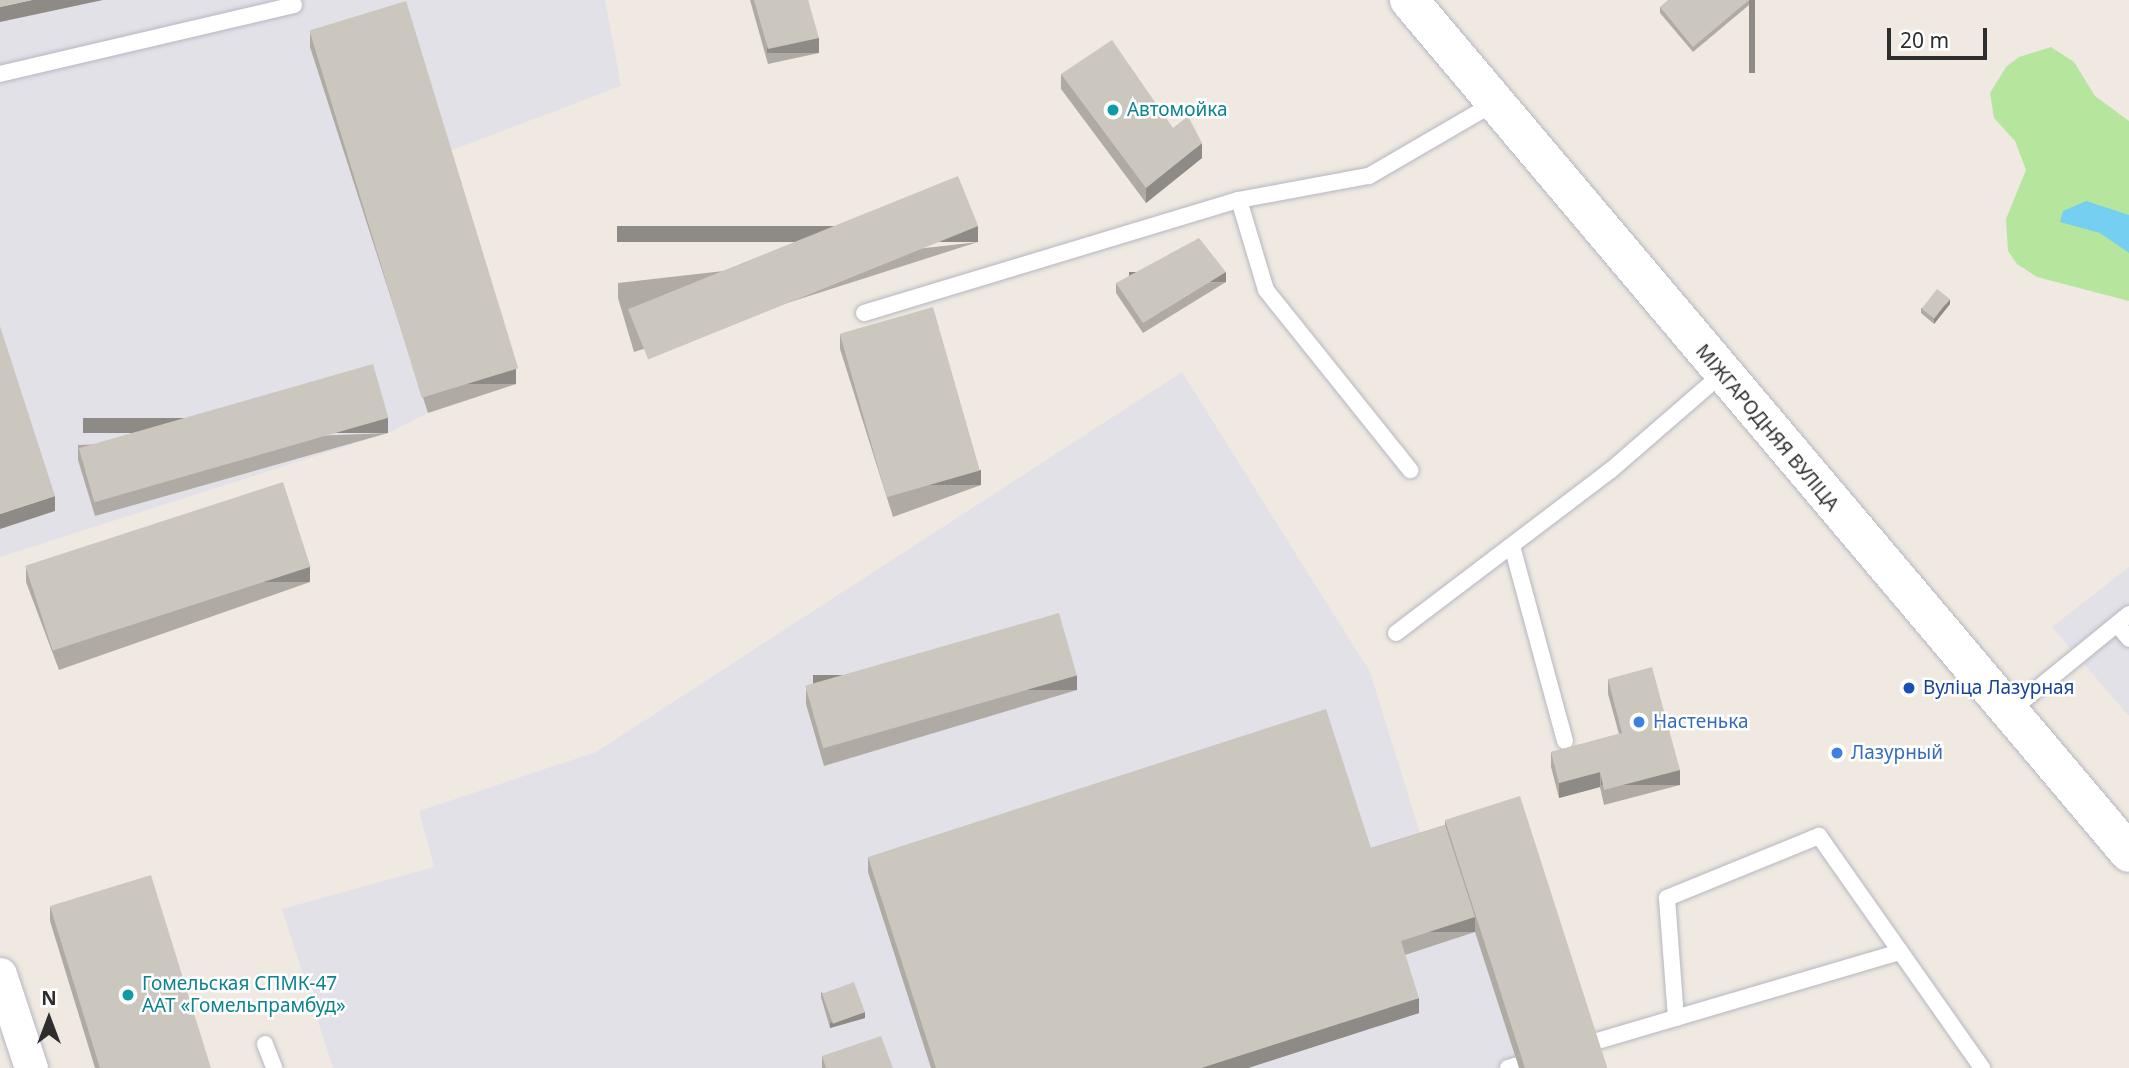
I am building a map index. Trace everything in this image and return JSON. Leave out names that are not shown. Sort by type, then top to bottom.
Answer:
[{"type":"main road","name":"МІЖГАРОДНЯЯ ВУЛІЦА","points":[[1409,0],[2008,713],[2129,853]]},
{"type":"street","points":[[0,974],[31,1068]]},
{"type":"lane","points":[[0,74],[294,5]]},
{"type":"lane","points":[[864,313],[1239,200],[1369,176],[1496,102]]},
{"type":"lane","points":[[1239,200],[1266,289],[1410,470]]},
{"type":"lane","points":[[1396,633],[1611,470],[1722,374]]},
{"type":"lane","points":[[1512,545],[1565,741]]},
{"type":"lane","points":[[2008,713],[2123,619],[2129,639]]},
{"type":"lane","points":[[1676,1018],[1667,898],[1819,836],[1982,1068]]},
{"type":"lane","points":[[1594,1042],[1900,952]]},
{"type":"lane","points":[[265,1044],[275,1068]]},
{"type":"shaded area","points":[[0,0],[605,0],[621,86],[447,152],[516,384],[428,413],[388,433],[0,557]]},
{"type":"shaded area","points":[[1182,372],[1370,672],[1424,846],[1602,1068],[333,1068],[282,909],[434,867],[419,811],[596,752]]},
{"type":"shaded area","points":[[2129,567],[2129,716],[2052,627]]},
{"type":"green space","points":[[2051,47],[2074,62],[2095,96],[2129,121],[2129,301],[2037,277],[2017,264],[2008,251],[2006,219],[2026,170],[2015,141],[1994,118],[1990,93],[2006,67],[2019,57]]},
{"type":"water","points":[[2086,201],[2129,215],[2129,253],[2100,233],[2060,222],[2063,211]]},
{"type":"building","points":[[0,0],[32,0],[0,7]]},
{"type":"building","points":[[754,0],[808,0],[819,38],[768,49]]},
{"type":"building","points":[[1668,0],[1749,0],[1693,47],[1660,7]]},
{"type":"building","points":[[406,1],[518,368],[422,398],[309,31]]},
{"type":"building","name":"Автомойка","points":[[1112,40],[1173,128],[1188,116],[1202,143],[1146,188],[1061,74]]},
{"type":"building","points":[[958,176],[978,226],[648,359],[628,309]]},
{"type":"building","points":[[1199,238],[1226,272],[1143,323],[1116,283]]},
{"type":"building","points":[[1937,289],[1950,299],[1934,319],[1922,309]]},
{"type":"building","points":[[933,307],[980,470],[887,497],[840,334]]},
{"type":"building","points":[[0,326],[55,496],[0,514]]},
{"type":"building","points":[[373,364],[388,418],[94,502],[79,448]]},
{"type":"building","points":[[283,482],[311,567],[53,650],[25,566]]},
{"type":"building","points":[[1059,613],[1077,675],[823,748],[805,686]]},
{"type":"building","name":"Настенька","points":[[1652,667],[1680,770],[1604,790],[1600,772],[1559,783],[1551,752],[1622,733],[1608,679]]},
{"type":"building","points":[[1326,709],[1371,848],[1445,825],[1475,917],[1401,941],[1419,998],[1201,1068],[936,1068],[868,857]]},
{"type":"building","points":[[1520,796],[1607,1067],[1604,1068],[1525,1068],[1445,820]]},
{"type":"building","name":"Гомельская СПМК-47 ААТ «Гомельпрамбуд»","points":[[151,875],[211,1068],[100,1068],[50,906]]},
{"type":"building","points":[[854,982],[865,1012],[833,1024],[822,994]]},
{"type":"building","points":[[881,1036],[893,1068],[826,1068],[822,1056]]},
{"type":"place","name":"Автомойка","points":[[1113,110]]},
{"type":"place","name":"Вуліца Лазурная","points":[[1909,688]]},
{"type":"place","name":"Настенька","points":[[1639,722]]},
{"type":"place","name":"Лазурный","points":[[1837,753]]},
{"type":"place","name":"Гомельская СПМК-47 ААТ «Гомельпрамбуд»","points":[[128,995]]}]
